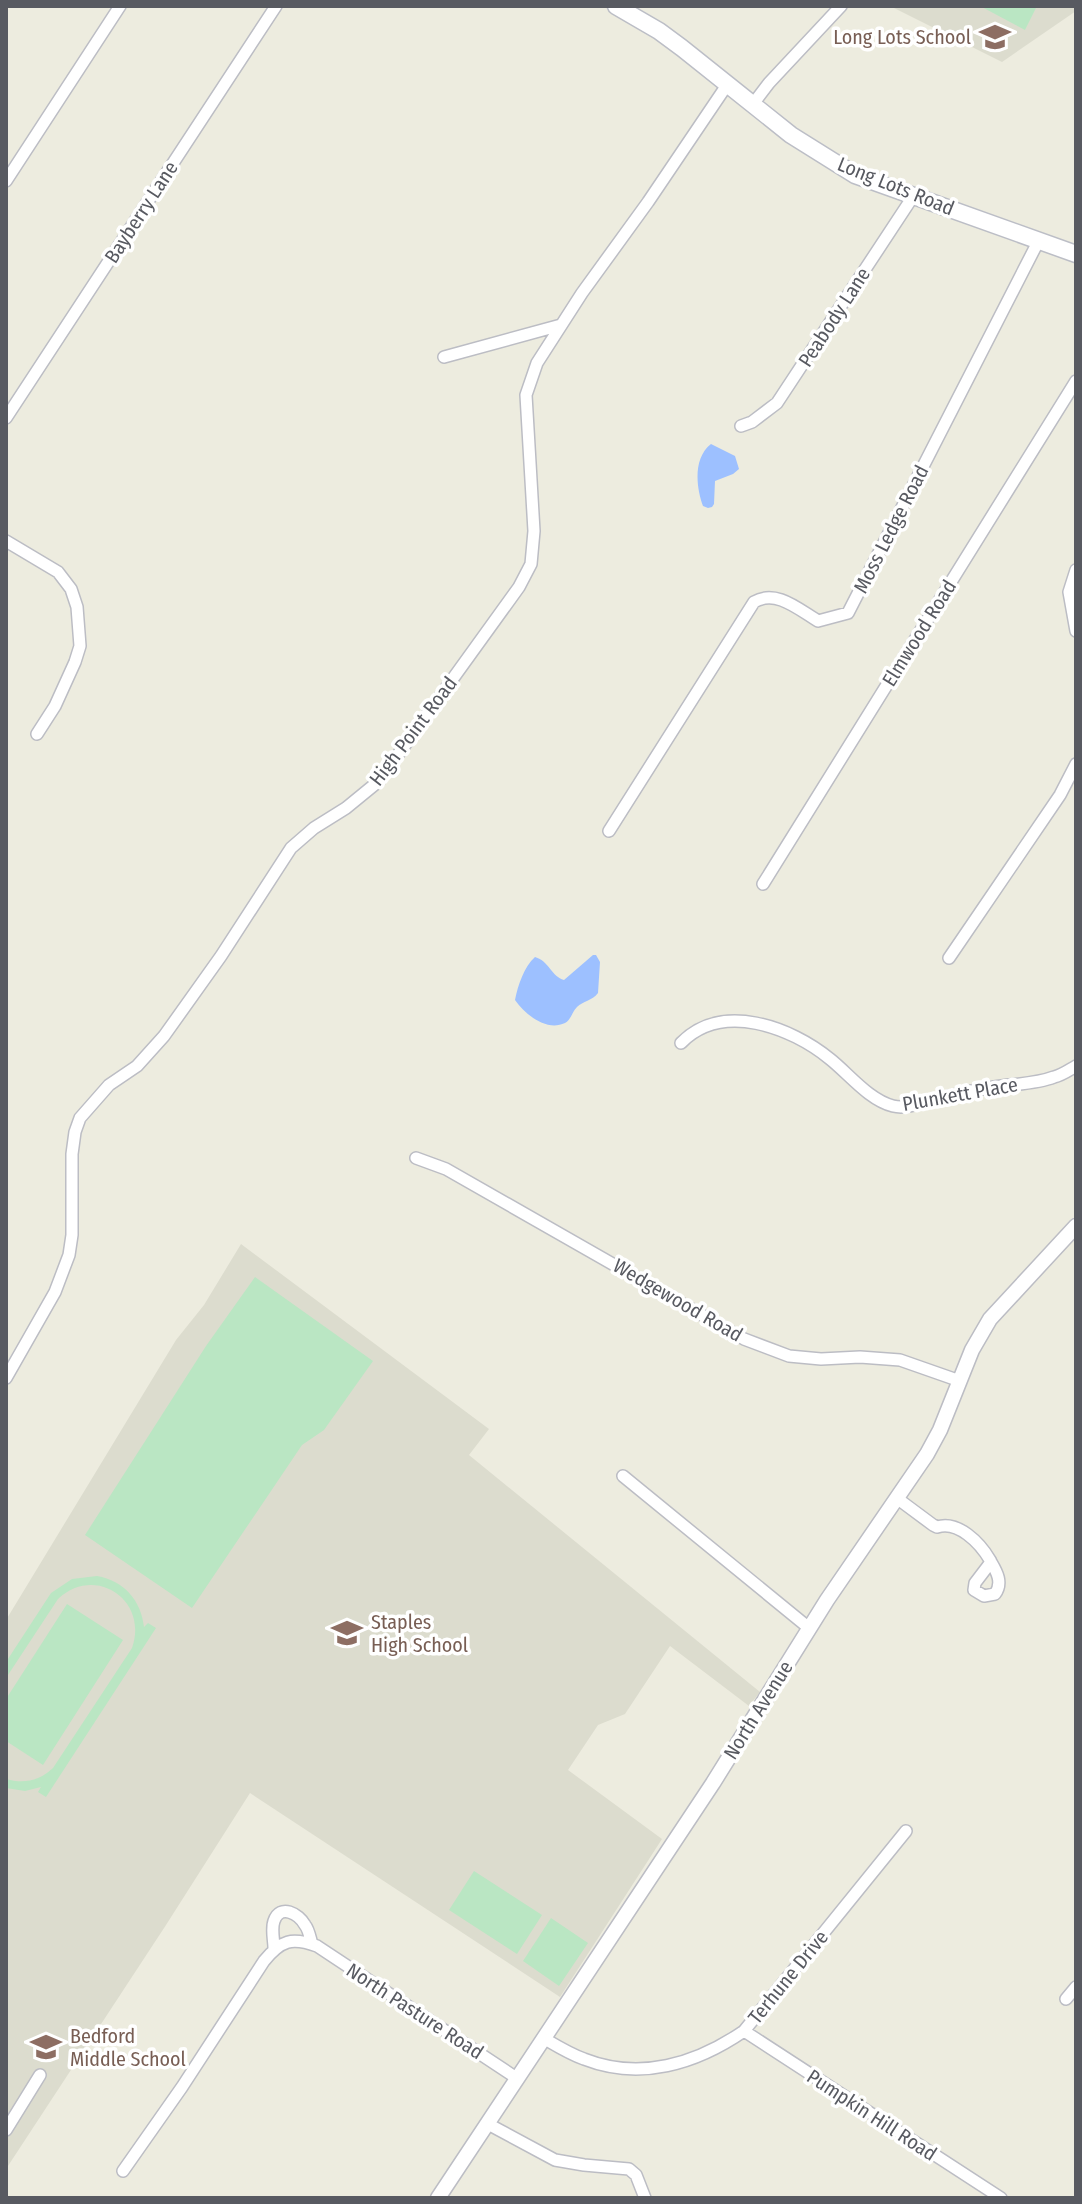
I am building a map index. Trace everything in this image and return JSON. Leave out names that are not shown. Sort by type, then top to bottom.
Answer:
[{"type":"main road","name":"Long Lots Road","points":[[616,6],[659,31],[791,135],[855,175],[1076,254]]},
{"type":"street","points":[[6,181],[120,6]]},
{"type":"street","name":"Bayberry Lane","points":[[6,418],[276,6]]},
{"type":"street","points":[[753,104],[841,6]]},
{"type":"street","name":"High Point Road","points":[[6,1378],[55,1292],[69,1255],[72,1235],[72,1154],[80,1118],[109,1085],[137,1066],[164,1036],[221,956],[291,848],[379,781],[519,587],[531,564],[534,531],[526,395],[537,363],[727,85]]},
{"type":"street","name":"Peabody Lane","points":[[741,426],[752,422],[777,403],[914,195]]},
{"type":"street","name":"Moss Ledge Road","points":[[609,831],[754,602],[777,597],[818,621],[848,613],[1039,240]]},
{"type":"street","points":[[444,357],[561,325]]},
{"type":"street","name":"Elmwood Road","points":[[763,884],[1076,381]]},
{"type":"street","points":[[6,541],[58,572],[71,589],[77,607],[80,646],[55,706],[37,734]]},
{"type":"street","points":[[1076,570],[1069,592],[1076,631]]},
{"type":"street","points":[[949,958],[1060,795],[1076,764]]},
{"type":"street","name":"Plunkett Place","points":[[681,1043],[700,1028],[725,1022],[745,1021],[764,1025],[812,1045],[880,1101],[901,1107],[975,1090],[1055,1077],[1076,1066]]},
{"type":"street","name":"Wedgewood Road","points":[[416,1158],[446,1169],[744,1339],[806,1359],[860,1357],[900,1360],[960,1381]]},
{"type":"street","name":"North Avenue","points":[[438,2198],[772,1691],[809,1628],[927,1454],[940,1430],[972,1350],[990,1319],[1076,1226]]},
{"type":"street","points":[[623,1476],[809,1628]]},
{"type":"street","points":[[898,1499],[937,1527],[943,1525],[961,1530],[984,1550],[991,1562]]},
{"type":"street","name":"Terhune Drive","points":[[545,2039],[582,2059],[612,2068],[653,2069],[704,2055],[744,2031],[906,1831]]},
{"type":"street","name":"North Pasture Road","points":[[123,2171],[274,1948],[273,1922],[283,1911],[297,1915],[305,1923],[312,1944],[518,2079]]},
{"type":"street","points":[[274,1948],[291,1941],[312,1944]]},
{"type":"street","points":[[1066,1999],[1076,1987]]},
{"type":"street","name":"Pumpkin Hill Road","points":[[744,2031],[1001,2198]]},
{"type":"street","points":[[6,2130],[40,2075]]},
{"type":"street","points":[[488,2124],[555,2160],[629,2169],[636,2175],[645,2198]]},
{"type":"shaded area","name":"Long Lots School","points":[[890,6],[1076,6],[1076,11],[1002,62]]},
{"type":"shaded area","name":"Staples High School","points":[[241,1244],[489,1429],[469,1455],[760,1692],[749,1706],[670,1646],[625,1714],[598,1725],[568,1770],[662,1839],[560,1997],[250,1793],[6,2169],[6,1620],[176,1340],[204,1305]]},
{"type":"green space","points":[[980,6],[1037,6],[1025,30]]},
{"type":"green space","points":[[255,1277],[373,1361],[324,1430],[302,1445],[192,1608],[85,1535],[206,1346]]},
{"type":"green space","points":[[97,1576],[115,1582],[130,1593],[139,1608],[144,1627],[148,1623],[156,1628],[46,1797],[38,1792],[41,1787],[25,1791],[6,1788],[6,1779],[31,1780],[53,1768],[132,1648],[135,1631],[133,1615],[126,1602],[102,1586],[88,1585],[72,1589],[58,1599],[6,1678],[6,1662],[51,1593],[72,1579]]},
{"type":"green space","points":[[67,1604],[123,1640],[43,1765],[6,1741],[6,1699]]},
{"type":"green space","points":[[474,1871],[542,1915],[517,1954],[449,1910]]},
{"type":"green space","points":[[551,1918],[588,1943],[559,1986],[523,1961]]},
{"type":"water","points":[[711,444],[735,456],[739,469],[715,481],[714,504],[708,508],[703,506],[698,473],[701,457]]},
{"type":"water","points":[[593,955],[600,962],[598,993],[577,1007],[565,1023],[543,1023],[530,1016],[515,1000],[522,977],[535,957],[564,980]]},
{"type":"place","name":"Long Lots School","points":[[995,37]]},
{"type":"place","name":"Staples High School","points":[[347,1633]]},
{"type":"place","name":"Bedford Middle School","points":[[46,2047]]}]
